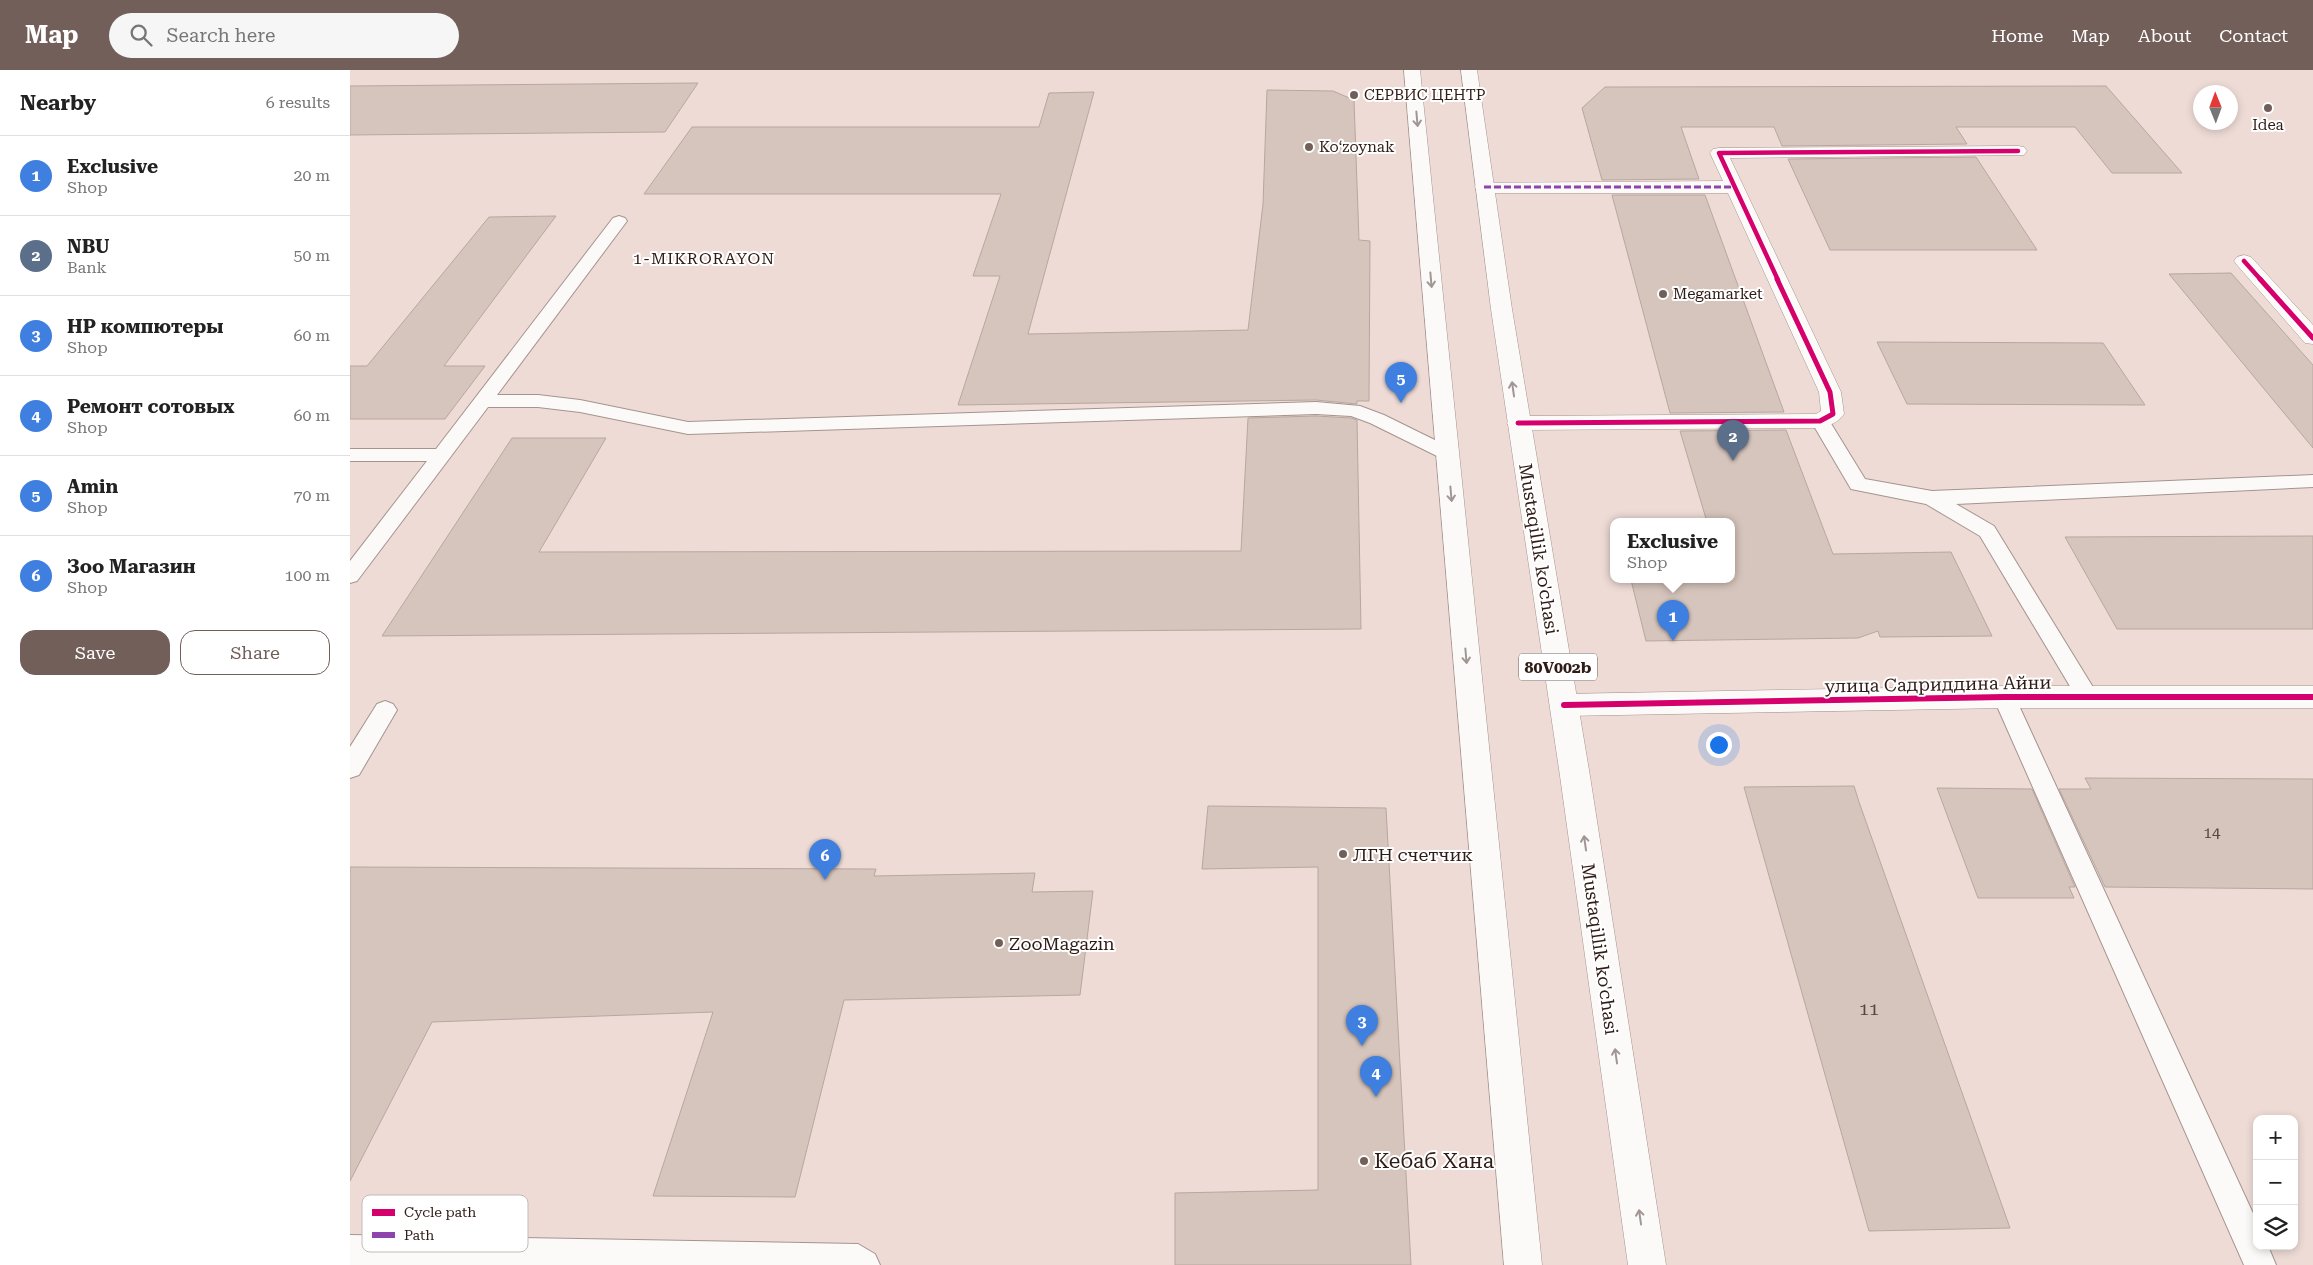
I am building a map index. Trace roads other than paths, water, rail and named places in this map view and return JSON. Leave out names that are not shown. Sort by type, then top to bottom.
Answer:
[{"type":"main road","points":[[1412,70],[1523,1265]]},
{"type":"main road","name":"Mustaqillik ko'chasi","points":[[1469,70],[1518,422],[1564,705],[1647,1265]]},
{"type":"main road","points":[[1518,422],[1820,421],[1833,414],[1830,392],[1718,153],[2018,151]]},
{"type":"main road","points":[[1484,187],[1733,187]]},
{"type":"main road","points":[[2244,261],[2313,338]]},
{"type":"main road","name":"улица Садриддина Айни","points":[[1564,705],[2004,697],[2313,697]]},
{"type":"lane","points":[[350,576],[619,221]]},
{"type":"lane","points":[[482,402],[538,401],[580,406],[688,428],[1316,408],[1353,410],[1448,454]]},
{"type":"lane","points":[[1820,421],[1858,484],[1932,498],[2313,481]]},
{"type":"lane","points":[[350,455],[442,455]]},
{"type":"lane","points":[[1932,498],[1987,532],[2088,697]]},
{"type":"lane","points":[[2004,697],[2260,1265]]},
{"type":"lane","points":[[350,768],[385,710]]},
{"type":"lane","points":[[406,1252],[858,1260],[864,1265]]},
{"type":"place","name":"СЕРВИС ЦЕНТР","points":[[1354,95]]},
{"type":"place","name":"Idea","points":[[2268,108]]},
{"type":"place","name":"Koʻzoynak","points":[[1309,147]]},
{"type":"place","name":"Megamarket","points":[[1663,294]]},
{"type":"place","name":"Amin","points":[[1401,403]]},
{"type":"place","name":"NBU","points":[[1733,461]]},
{"type":"place","name":"Exclusive","points":[[1673,641]]},
{"type":"place","name":"ЛГН счетчик","points":[[1343,854]]},
{"type":"place","name":"Зоо Магазин","points":[[825,880]]},
{"type":"place","name":"ZooMagazin","points":[[999,943]]},
{"type":"place","name":"HP компютеры","points":[[1362,1046]]},
{"type":"place","name":"Ремонт сотовых","points":[[1376,1097]]},
{"type":"place","name":"Кебаб Хана","points":[[1364,1161]]},
{"type":"district","name":"1-MIKRORAYON","points":[[704,258]]}]
